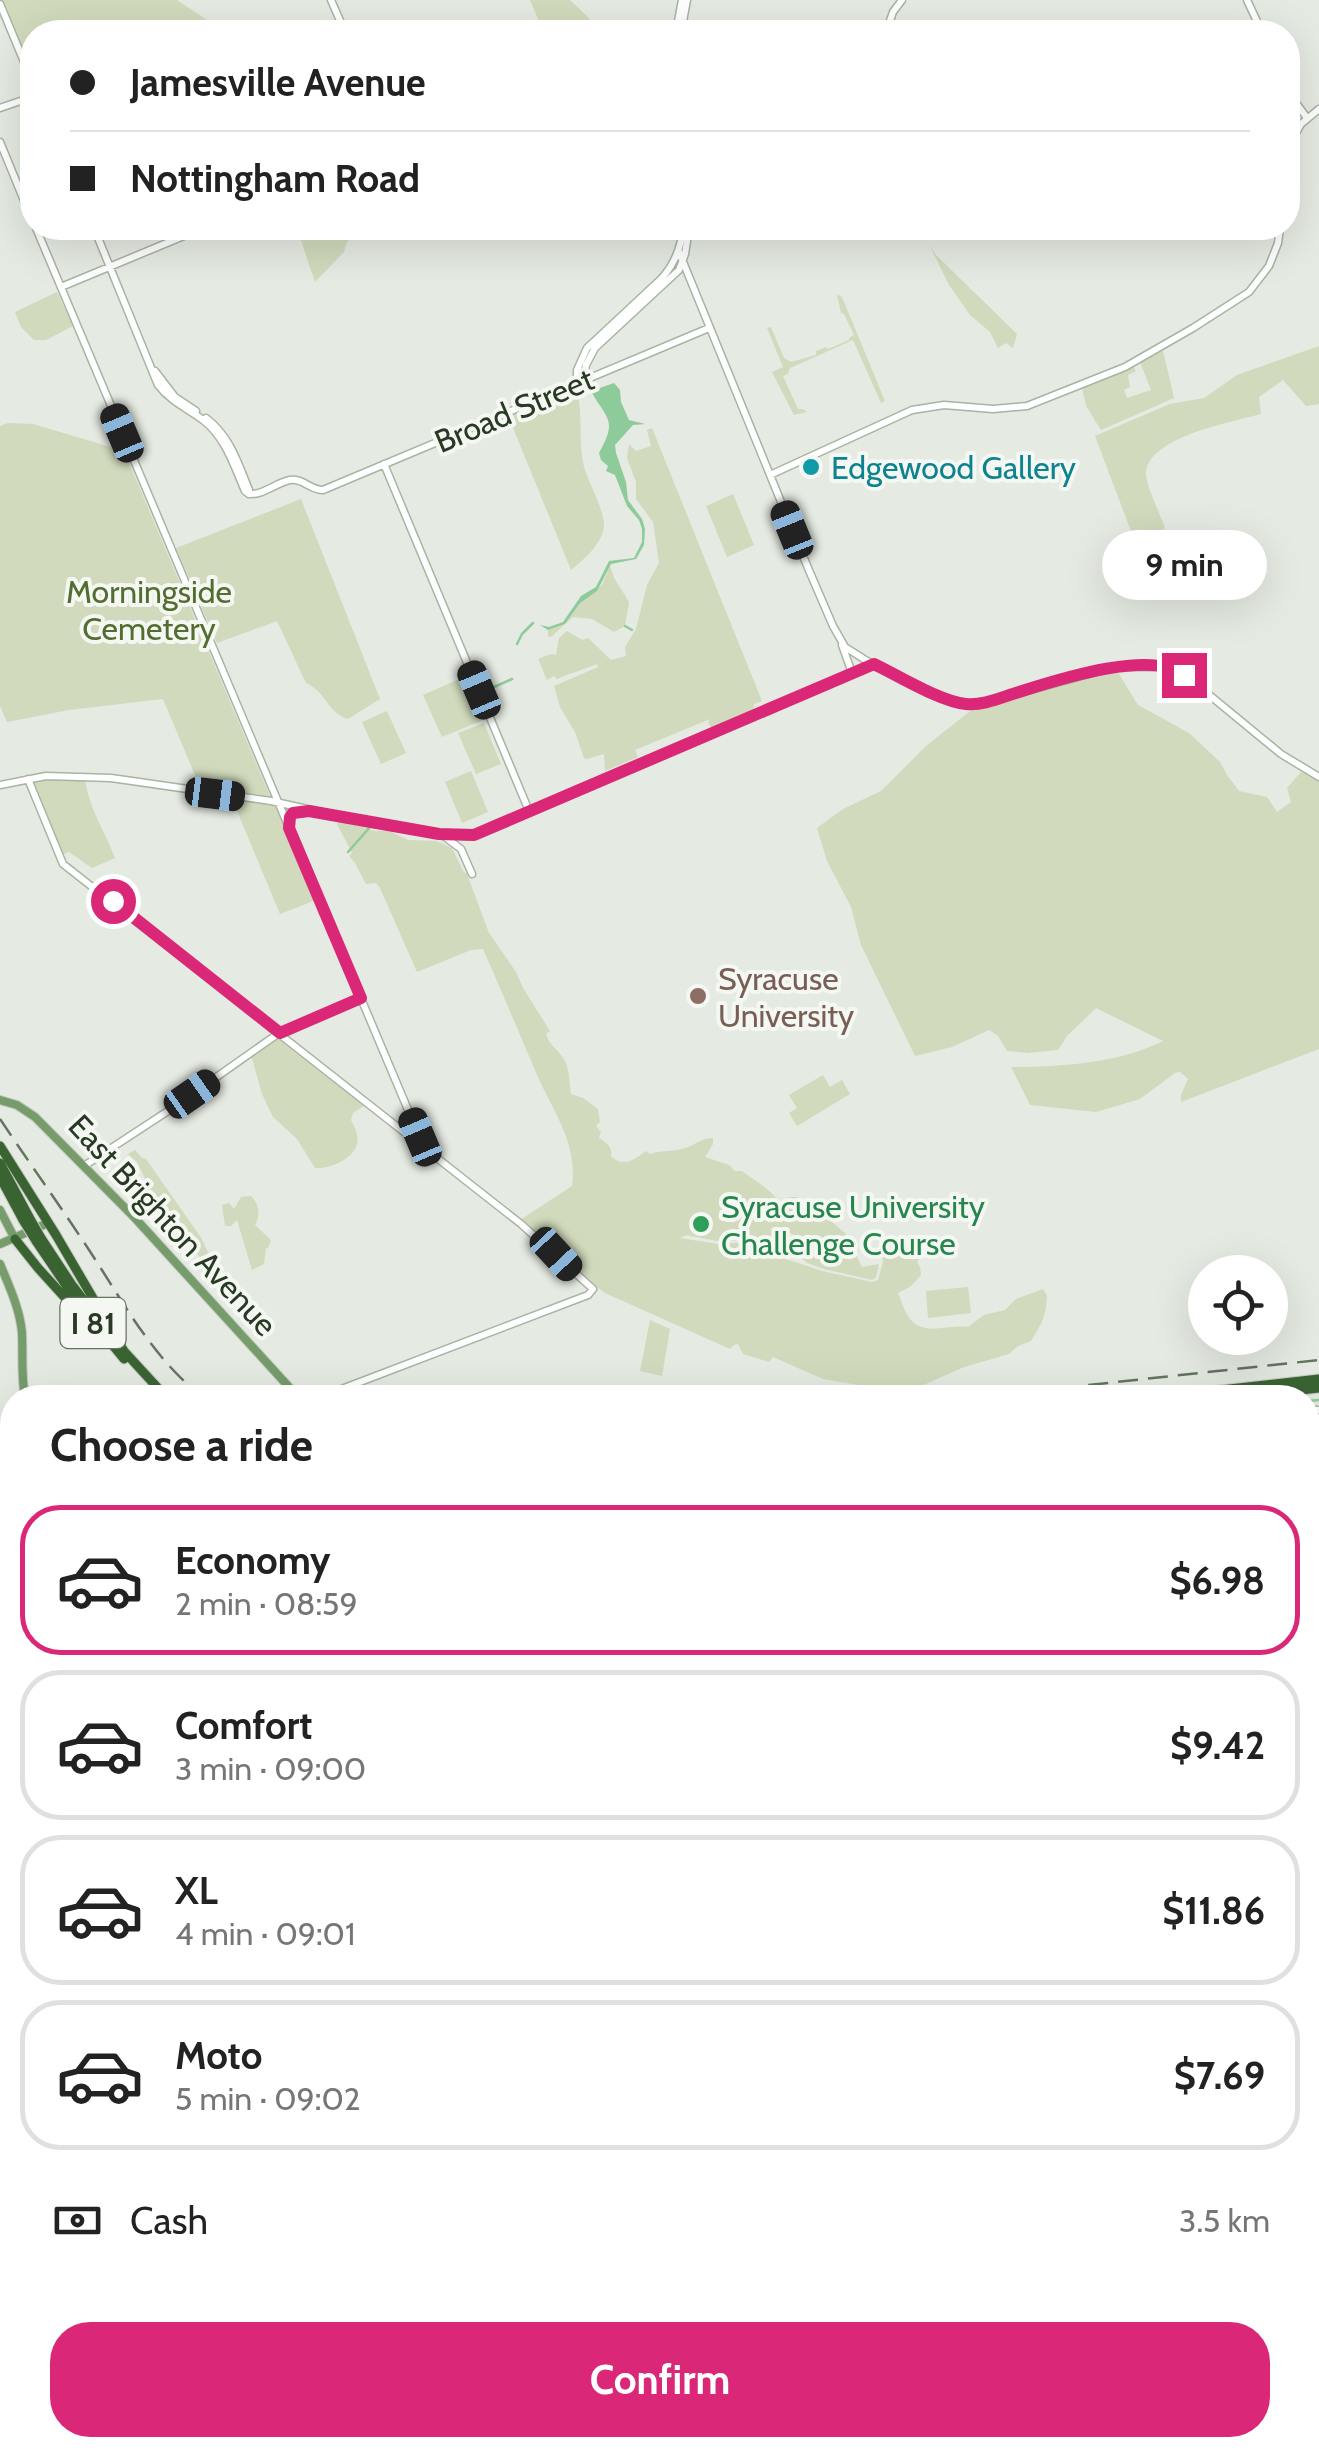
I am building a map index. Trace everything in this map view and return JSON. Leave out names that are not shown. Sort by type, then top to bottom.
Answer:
[{"type":"highway","points":[[0,1146],[121,1352]]},
{"type":"highway","name":"I 81","points":[[0,1163],[64,1285],[152,1385]]},
{"type":"highway","name":"I 81","points":[[0,1177],[26,1218]]},
{"type":"highway","points":[[14,1237],[45,1277],[121,1352]]},
{"type":"highway","points":[[1259,1385],[1319,1378]]},
{"type":"main road","name":"East Brighton Avenue","points":[[0,1100],[26,1110],[84,1166],[287,1385]]},
{"type":"main road","points":[[0,1210],[14,1237]]},
{"type":"main road","points":[[0,1245],[48,1223]]},
{"type":"main road","points":[[0,1264],[22,1329],[23,1385]]},
{"type":"street","points":[[0,5],[20,52]]},
{"type":"street","points":[[1300,108],[1307,118]]},
{"type":"street","points":[[1300,127],[1319,109]]},
{"type":"street","points":[[0,142],[20,191]]},
{"type":"street","points":[[41,240],[423,1146]]},
{"type":"street","points":[[99,240],[111,266]]},
{"type":"street","points":[[61,286],[174,240]]},
{"type":"street","points":[[579,380],[579,362],[587,348],[662,280],[682,240]]},
{"type":"street","points":[[579,380],[592,352],[672,278],[683,262],[685,240]]},
{"type":"street","points":[[770,475],[912,410],[944,404],[1018,408],[1108,375],[1151,354],[1249,292],[1269,266],[1278,240]]},
{"type":"street","points":[[678,252],[852,673]]},
{"type":"street","name":"Broad Street","points":[[111,266],[152,366],[175,397],[222,432],[248,494],[256,495],[292,480],[318,491],[709,328]]},
{"type":"street","points":[[384,464],[529,811]]},
{"type":"street","points":[[842,644],[948,700],[972,704],[1104,669],[1172,668],[1292,762],[1319,777]]},
{"type":"street","points":[[0,785],[57,776],[112,778],[278,803],[439,834],[474,835],[874,664]]},
{"type":"street","points":[[28,779],[64,864],[521,1224],[593,1289],[588,1295],[346,1385]]},
{"type":"street","points":[[289,828],[293,813],[309,811]]},
{"type":"street","points":[[439,834],[458,845],[472,874]]},
{"type":"street","points":[[84,1166],[280,1033],[361,998]]},
{"type":"green space","points":[[0,0],[177,0],[207,20],[20,20],[20,48]]},
{"type":"green space","points":[[530,0],[570,0],[590,20],[538,20]]},
{"type":"green space","points":[[301,240],[349,240],[344,252],[315,282]]},
{"type":"green space","points":[[929,244],[1017,334],[1013,348],[1006,343],[998,348],[990,332],[970,315],[949,285]]},
{"type":"green space","points":[[57,292],[73,326],[46,340],[34,340],[21,327],[15,312]]},
{"type":"green space","points":[[837,294],[842,297],[885,401],[881,403],[853,340],[790,368],[783,376],[798,409],[807,412],[794,415],[772,372],[783,367],[767,328],[771,327],[784,358],[791,362],[849,340],[854,335],[841,313]]},
{"type":"green space","points":[[1319,346],[1319,404],[1306,406],[1283,380],[1259,397],[1261,414],[1193,433],[1160,451],[1150,462],[1146,475],[1165,528],[1137,547],[1095,436],[1170,404],[1204,398],[1237,375]]},
{"type":"green space","points":[[1163,351],[1174,398],[1101,430],[1086,406],[1082,388],[1133,366],[1136,371],[1128,375],[1130,387],[1124,390],[1127,398],[1151,390],[1140,362]]},
{"type":"green space","points":[[574,388],[579,399],[584,467],[604,527],[596,545],[571,570],[509,418]]},
{"type":"green space","name":"Morningside Cemetery","points":[[33,424],[124,451],[270,796],[200,787],[163,699],[7,722],[0,706],[0,426]]},
{"type":"green space","points":[[652,428],[762,701],[754,704],[753,711],[712,728],[710,719],[635,750],[638,757],[605,771],[604,754],[584,758],[554,686],[598,667],[597,664],[547,680],[538,659],[556,655],[559,638],[567,631],[582,640],[588,638],[611,660],[626,656],[625,647],[636,629],[647,585],[659,563],[653,522],[636,499],[636,482],[627,458],[629,444],[636,451],[651,446],[647,430]]},
{"type":"green space","points":[[733,494],[754,545],[727,557],[706,506]]},
{"type":"green space","points":[[301,499],[380,699],[348,719],[306,683],[277,621],[217,643],[176,548]]},
{"type":"green space","points":[[610,566],[629,602],[625,626],[614,632],[592,619],[573,617],[551,637],[548,636],[548,630],[565,624],[580,603],[602,585]]},
{"type":"green space","points":[[1117,671],[1138,705],[1189,733],[1220,762],[1239,791],[1267,797],[1277,812],[1291,802],[1287,788],[1301,772],[1319,780],[1319,1049],[1181,1102],[1188,1079],[1180,1072],[1140,1099],[1096,1112],[1030,1105],[1011,1067],[1090,1062],[1163,1041],[1096,1008],[1058,1050],[1007,1051],[989,1030],[952,1047],[915,1056],[861,945],[851,907],[827,861],[817,828],[843,809],[881,791],[926,746],[974,708]]},
{"type":"green space","points":[[464,677],[483,720],[442,737],[423,695]]},
{"type":"green space","points":[[387,711],[406,753],[381,764],[362,722]]},
{"type":"green space","points":[[484,723],[501,764],[476,774],[458,733]]},
{"type":"green space","points":[[471,771],[488,812],[462,823],[445,782]]},
{"type":"green space","points":[[85,780],[115,858],[92,868],[69,852],[61,855],[31,781]]},
{"type":"green space","points":[[232,799],[275,806],[316,900],[280,914]]},
{"type":"green space","points":[[340,821],[364,825],[373,831],[389,831],[408,840],[436,841],[452,848],[467,874],[489,933],[516,972],[550,1031],[546,1034],[550,1042],[565,1061],[571,1094],[598,1109],[599,1138],[610,1147],[611,1156],[620,1162],[628,1161],[646,1151],[650,1154],[678,1150],[713,1138],[705,1157],[742,1171],[780,1203],[797,1197],[846,1234],[862,1267],[879,1264],[872,1280],[824,1269],[807,1263],[799,1255],[812,1253],[813,1249],[791,1233],[775,1241],[767,1239],[717,1241],[686,1235],[680,1238],[718,1244],[767,1241],[772,1244],[774,1255],[822,1271],[872,1282],[878,1280],[882,1252],[921,1243],[917,1262],[921,1275],[898,1293],[913,1323],[927,1328],[968,1327],[984,1315],[1005,1310],[1016,1299],[1043,1289],[1046,1308],[1031,1341],[1009,1354],[964,1367],[924,1385],[858,1385],[823,1379],[773,1357],[769,1362],[743,1354],[738,1344],[730,1349],[605,1293],[520,1220],[572,1186],[571,1156],[563,1129],[483,949],[471,950],[417,972],[380,888],[376,883],[366,884],[349,856],[352,853],[337,824]]},
{"type":"green space","points":[[279,1036],[367,1104],[353,1113],[357,1144],[351,1155],[340,1162],[315,1168],[297,1139],[273,1117],[251,1055]]},
{"type":"green space","points":[[823,1075],[830,1087],[842,1080],[850,1094],[797,1126],[789,1113],[797,1108],[789,1095]]},
{"type":"green space","points":[[135,1150],[146,1159],[202,1239],[213,1264],[208,1266],[138,1189],[147,1183],[137,1162],[128,1154]]},
{"type":"green space","points":[[251,1196],[258,1210],[255,1225],[271,1240],[264,1264],[252,1270],[237,1220],[225,1226],[222,1205],[229,1203],[234,1209],[241,1197]]},
{"type":"green space","points":[[968,1287],[971,1313],[928,1318],[926,1291]]},
{"type":"green space","points":[[650,1320],[670,1329],[662,1376],[640,1371]]},
{"type":"shaded area","points":[[614,383],[629,420],[645,424],[633,425],[615,445],[628,500],[645,529],[644,545],[636,559],[611,564],[597,591],[580,603],[565,624],[548,630],[540,625],[549,627],[563,622],[581,596],[596,587],[609,561],[634,558],[642,542],[639,520],[627,506],[615,475],[606,471],[608,466],[599,453],[609,426],[591,391]]},
{"type":"waterway","points":[[581,388],[584,392]]},
{"type":"waterway","points":[[517,644],[533,623]]},
{"type":"waterway","points":[[625,626],[632,630]]},
{"type":"waterway","points":[[483,692],[512,679]]},
{"type":"waterway","points":[[348,852],[370,827]]},
{"type":"railway","points":[[0,1119],[142,1331],[188,1385]]},
{"type":"railway","points":[[1089,1385],[1319,1360]]},
{"type":"place","name":"Edgewood Gallery","points":[[811,467]]},
{"type":"place","name":"Syracuse University","points":[[698,996]]},
{"type":"place","name":"Syracuse University Challenge Course","points":[[701,1224]]},
{"type":"route","points":[[113,901],[280,1033],[361,998],[289,828],[293,813],[309,811],[439,834],[474,835],[874,664],[963,704],[987,702],[1114,667],[1166,667],[1184,675]]}]
